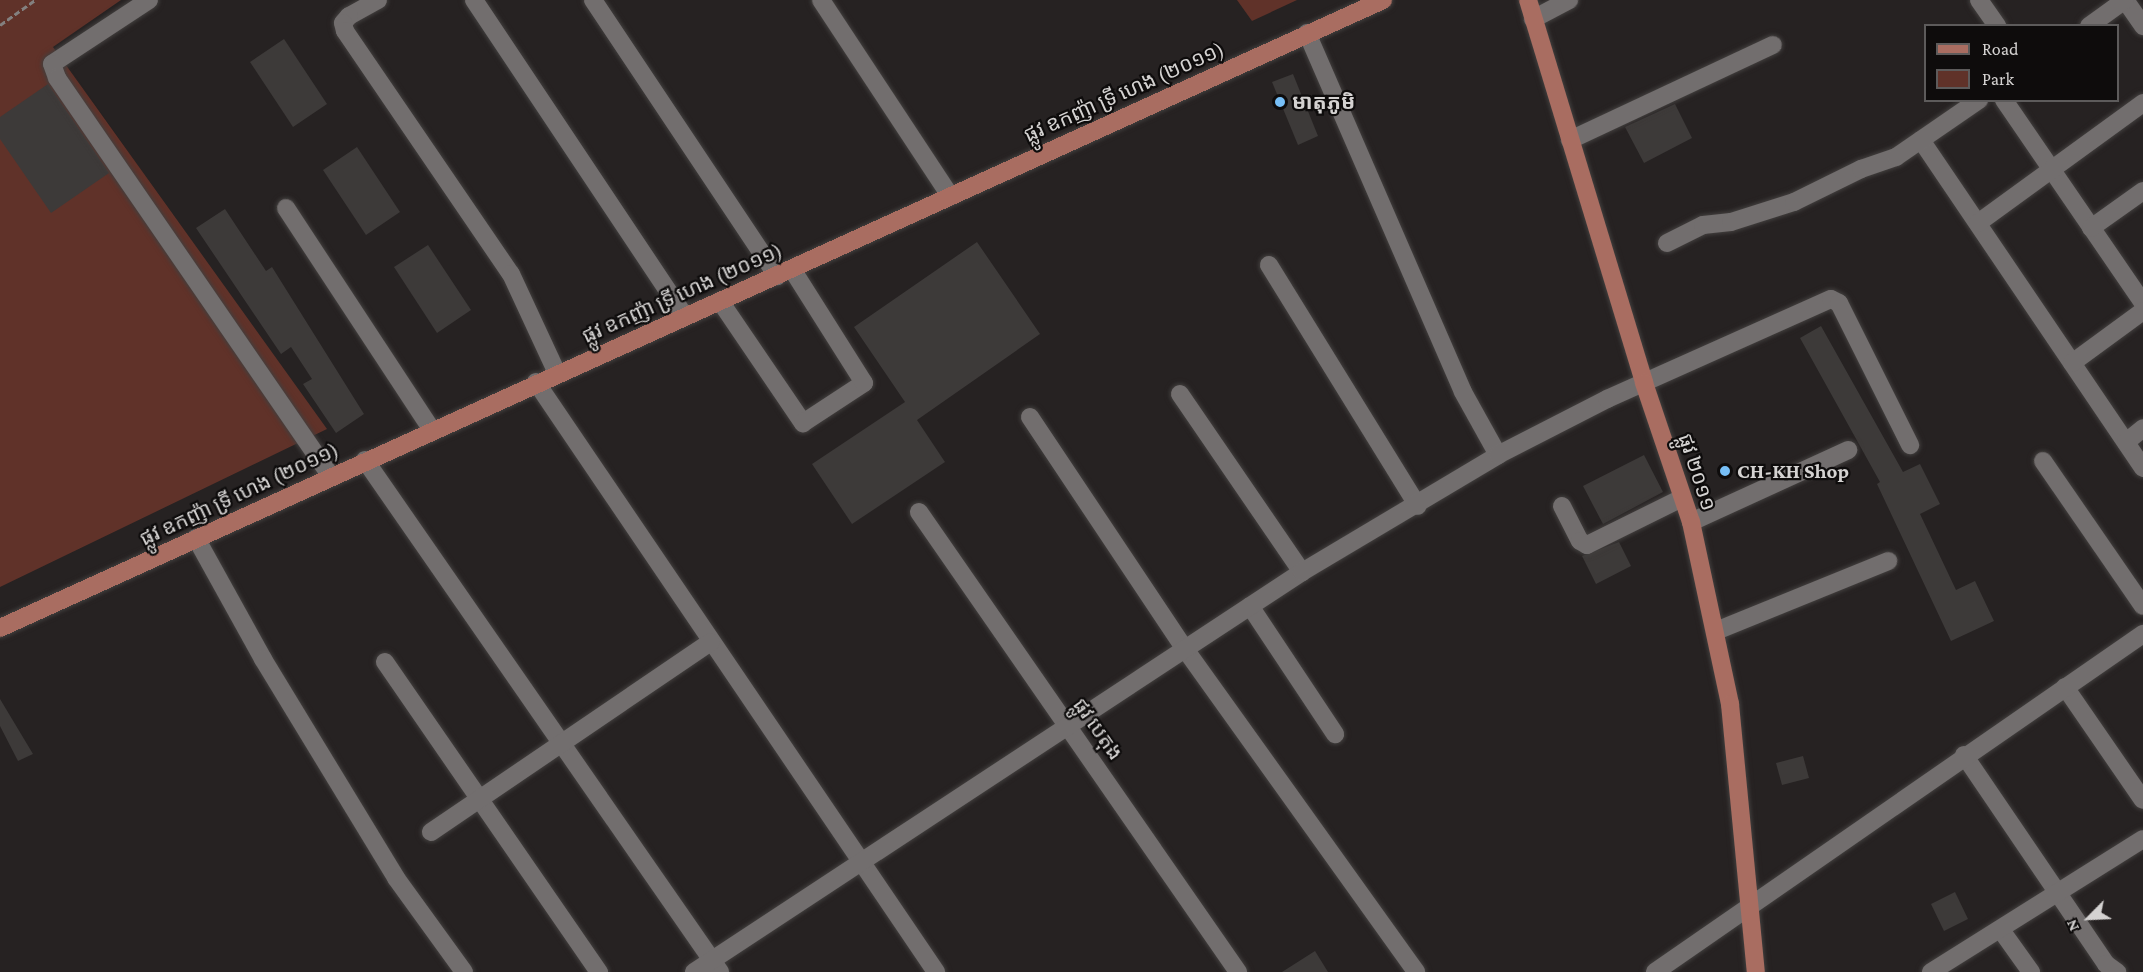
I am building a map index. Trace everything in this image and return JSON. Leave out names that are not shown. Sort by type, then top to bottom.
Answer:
[{"type":"main road","name":"ផ្លូវ ឧកញ៉ា ទ្រី ហេង (២០១១)","points":[[0,628],[431,429],[720,301],[1383,0]]},
{"type":"main road","name":"ផ្លូវ ២០១១","points":[[1528,0],[1644,383],[1691,522],[1730,704],[1756,972]]},
{"type":"street","points":[[149,0],[52,64],[57,78],[331,476]]},
{"type":"street","points":[[378,0],[348,16],[343,22],[345,31],[511,274],[556,373]]},
{"type":"street","points":[[474,0],[685,316]]},
{"type":"street","points":[[593,0],[784,272],[811,299],[864,383],[803,423],[720,301]]},
{"type":"street","points":[[821,0],[950,196]]},
{"type":"street","points":[[1533,19],[1569,0]]},
{"type":"street","points":[[1979,0],[1996,24]]},
{"type":"street","points":[[2094,24],[2134,9]]},
{"type":"street","points":[[1306,33],[1463,392],[1498,455]]},
{"type":"street","points":[[1570,140],[1773,45]]},
{"type":"street","points":[[1667,243],[1704,225],[1731,222],[1794,202],[1861,170],[1896,158],[1973,102]]},
{"type":"street","points":[[2005,102],[2091,228],[2141,295]]},
{"type":"street","points":[[1978,223],[2143,103]]},
{"type":"street","points":[[1921,140],[2143,468]]},
{"type":"street","points":[[2091,228],[2143,191]]},
{"type":"street","points":[[286,208],[431,429]]},
{"type":"street","points":[[1269,265],[1418,506]]},
{"type":"street","points":[[694,972],[716,966],[860,863],[1302,572],[1418,506],[1498,455],[1644,383],[1833,298],[1910,445]]},
{"type":"street","points":[[2072,363],[2143,311]]},
{"type":"street","points":[[536,382],[936,972]]},
{"type":"street","points":[[1180,394],[1302,572]]},
{"type":"street","points":[[1030,417],[1185,649],[1416,972]]},
{"type":"street","points":[[2126,442],[2143,428]]},
{"type":"street","points":[[1691,522],[1848,450]]},
{"type":"street","points":[[365,460],[716,966]]},
{"type":"street","points":[[2043,461],[2143,606]]},
{"type":"street","points":[[1562,506],[1580,541],[1587,545],[1682,498]]},
{"type":"street","name":"ផ្លូវ បេតុង","points":[[919,512],[1238,972]]},
{"type":"street","points":[[196,538],[263,659],[396,878],[464,972]]},
{"type":"street","points":[[1716,631],[1888,561]]},
{"type":"street","points":[[1250,606],[1335,734]]},
{"type":"street","points":[[1655,972],[1750,908],[1964,755],[2143,634]]},
{"type":"street","points":[[431,832],[711,642]]},
{"type":"street","points":[[385,662],[478,801],[599,972]]},
{"type":"street","points":[[2066,687],[2143,800]]},
{"type":"street","points":[[1964,755],[2057,895],[2106,964],[2117,972]]},
{"type":"street","points":[[1931,972],[2143,839]]},
{"type":"street","points":[[2001,930],[2031,972]]},
{"type":"path","points":[[0,25],[35,0]]},
{"type":"green space","points":[[0,0],[121,0],[53,47],[327,429],[0,587]]},
{"type":"green space","points":[[1237,0],[1297,0],[1252,21]]},
{"type":"building","points":[[284,39],[327,104],[293,127],[250,62]]},
{"type":"building","points":[[1293,74],[1318,136],[1298,145],[1272,82]]},
{"type":"building","points":[[48,84],[109,173],[51,213],[0,139],[0,117]]},
{"type":"building","points":[[1675,104],[1692,138],[1644,163],[1625,127]]},
{"type":"building","points":[[357,147],[400,212],[366,235],[323,170]]},
{"type":"building","points":[[225,209],[266,271],[272,267],[364,414],[336,433],[303,384],[312,379],[291,347],[281,354],[196,228]]},
{"type":"building","points":[[977,242],[1040,334],[917,420],[945,462],[852,524],[812,464],[905,402],[854,327]]},
{"type":"building","points":[[428,245],[471,310],[437,333],[394,267]]},
{"type":"building","points":[[1821,326],[1903,472],[1920,464],[1940,504],[1920,514],[1956,590],[1975,581],[1994,621],[1951,641],[1877,484],[1880,482],[1800,338]]},
{"type":"building","points":[[1644,455],[1663,492],[1603,524],[1583,486]]},
{"type":"building","points":[[1619,542],[1631,566],[1596,584],[1582,556]]},
{"type":"building","points":[[0,699],[33,754],[18,761],[0,726]]},
{"type":"building","points":[[1803,756],[1809,778],[1782,785],[1776,763]]},
{"type":"building","points":[[1955,892],[1968,919],[1944,931],[1931,904]]},
{"type":"building","points":[[1315,951],[1328,972],[1282,972]]},
{"type":"place","name":"មាតុភូមិ","points":[[1280,102]]},
{"type":"place","name":"CH-KH Shop","points":[[1725,471]]}]
